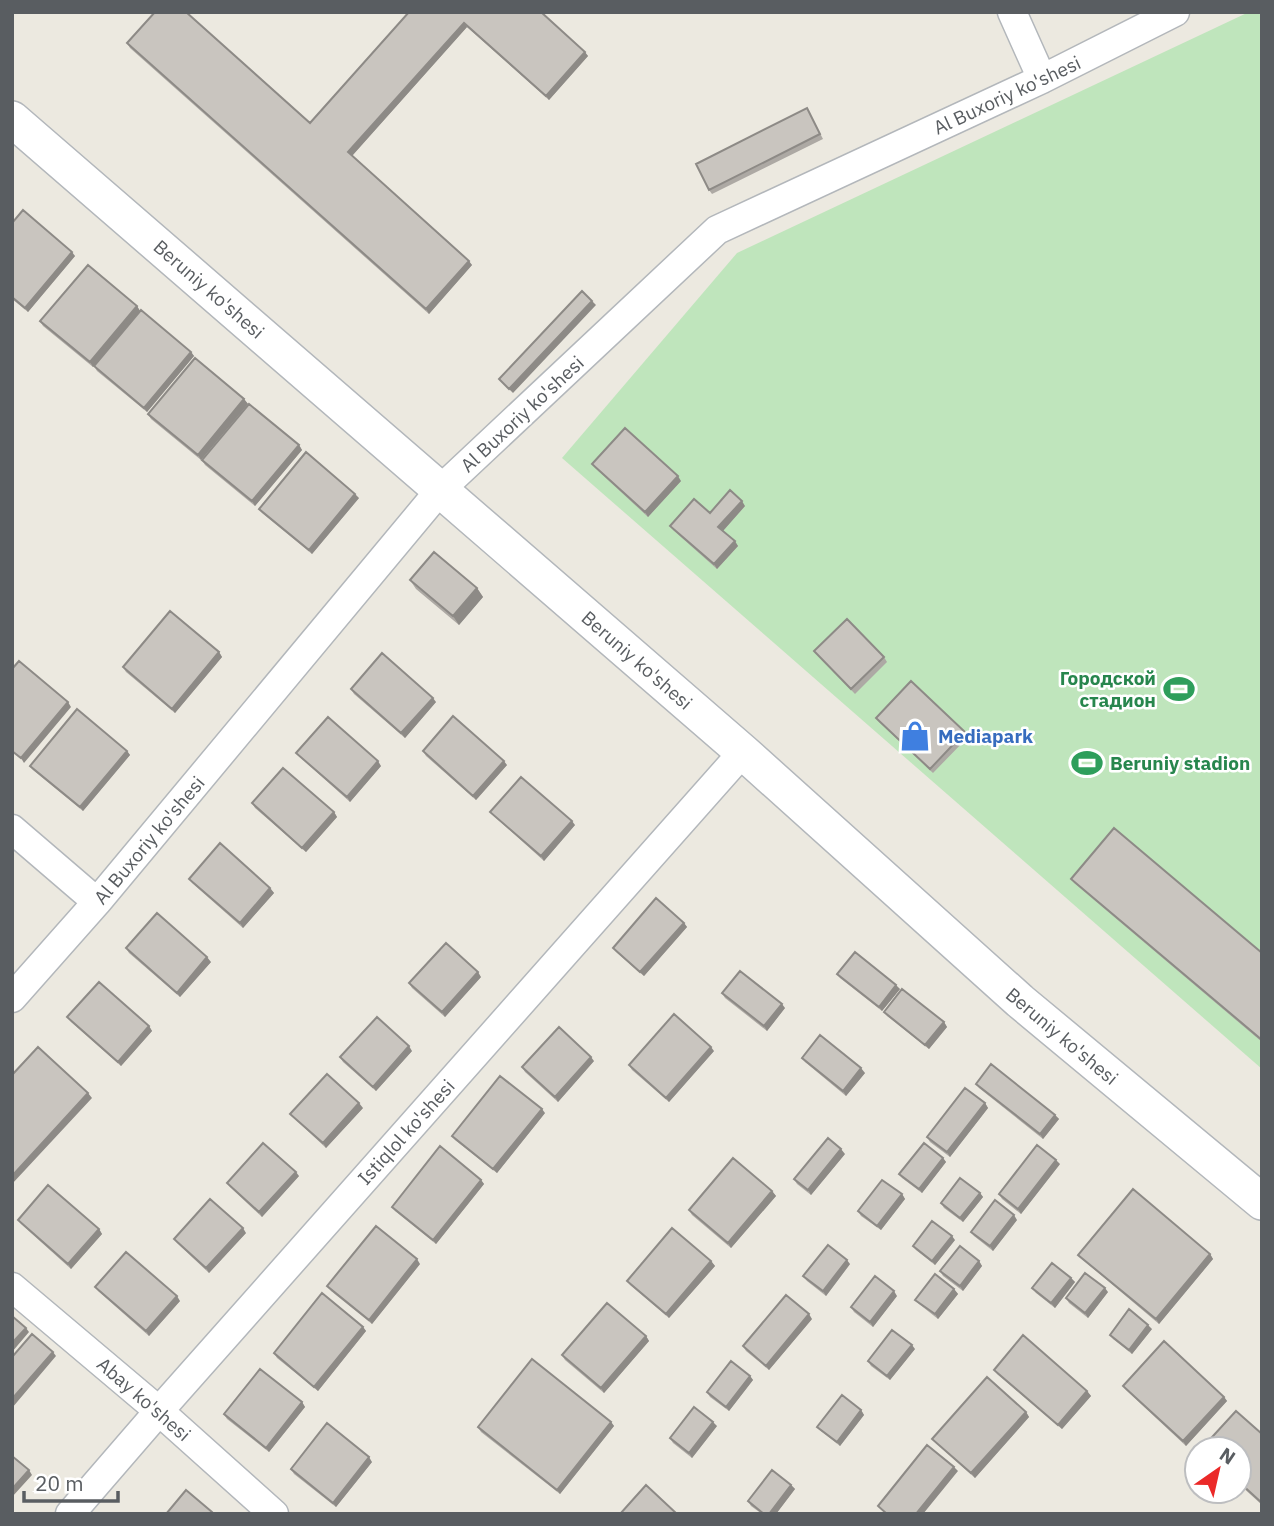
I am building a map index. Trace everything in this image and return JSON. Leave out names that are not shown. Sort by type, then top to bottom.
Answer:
[{"type":"street","points":[[1012,12],[1042,79]]},
{"type":"street","name":"Al Buxoriy ko'shesi","points":[[12,998],[97,902],[441,489],[717,230],[1042,79],[1175,12]]},
{"type":"street","name":"Beruniy ko'shesi","points":[[12,119],[743,752],[1020,1001],[1262,1202]]},
{"type":"street","name":"Istiqlol ko'shesi","points":[[71,1514],[159,1411],[743,752]]},
{"type":"street","points":[[12,829],[97,902]]},
{"type":"street","name":"Abay ko'shesi","points":[[12,1287],[159,1411],[274,1514]]},
{"type":"green space","name":"Beruniy stadion","points":[[1249,12],[1262,12],[1262,1069],[562,458],[737,253]]},
{"type":"building","points":[[155,12],[186,12],[310,123],[409,12],[541,12],[585,52],[546,96],[464,23],[348,152],[469,261],[426,309],[127,43]]},
{"type":"building","points":[[807,108],[820,134],[709,190],[696,164]]},
{"type":"building","points":[[23,210],[72,252],[25,308],[12,297],[12,223]]},
{"type":"building","points":[[88,265],[137,306],[90,362],[40,321]]},
{"type":"building","points":[[582,291],[592,301],[509,389],[499,379]]},
{"type":"building","points":[[141,310],[191,352],[144,408],[94,366]]},
{"type":"building","points":[[195,358],[244,399],[198,455],[148,414]]},
{"type":"building","points":[[249,404],[299,445],[252,501],[202,460]]},
{"type":"building","points":[[625,428],[678,476],[645,512],[592,464]]},
{"type":"building","points":[[306,452],[355,494],[309,550],[259,509]]},
{"type":"building","points":[[730,490],[742,501],[718,527],[735,541],[714,564],[670,526],[694,499],[710,513]]},
{"type":"building","points":[[434,552],[477,588],[453,616],[410,580]]},
{"type":"building","points":[[170,611],[219,652],[172,709],[123,667]]},
{"type":"building","points":[[847,619],[884,657],[851,689],[814,651]]},
{"type":"building","points":[[382,653],[433,698],[401,733],[351,689]]},
{"type":"building","points":[[19,661],[68,702],[21,758],[12,751],[12,669]]},
{"type":"building","points":[[911,681],[965,732],[930,769],[876,718]]},
{"type":"building","points":[[77,709],[127,751],[80,807],[30,766]]},
{"type":"building","points":[[453,716],[504,761],[473,796],[423,751]]},
{"type":"building","points":[[328,717],[378,761],[347,797],[296,753]]},
{"type":"building","points":[[283,768],[334,812],[302,848],[252,803]]},
{"type":"building","points":[[521,777],[572,821],[541,856],[490,812]]},
{"type":"building","points":[[1114,828],[1262,953],[1262,1040],[1071,879]]},
{"type":"building","points":[[220,843],[270,888],[240,923],[189,879]]},
{"type":"building","points":[[656,898],[684,923],[640,972],[613,948]]},
{"type":"building","points":[[157,913],[207,957],[177,993],[126,948]]},
{"type":"building","points":[[446,943],[478,972],[442,1012],[409,983]]},
{"type":"building","points":[[855,952],[896,985],[879,1007],[837,974]]},
{"type":"building","points":[[740,971],[782,1004],[764,1026],[722,993]]},
{"type":"building","points":[[99,982],[149,1026],[118,1062],[67,1017]]},
{"type":"building","points":[[902,989],[944,1022],[925,1045],[884,1012]]},
{"type":"building","points":[[674,1014],[711,1047],[666,1098],[629,1065]]},
{"type":"building","points":[[377,1017],[409,1046],[373,1087],[340,1057]]},
{"type":"building","points":[[559,1027],[591,1057],[555,1097],[522,1067]]},
{"type":"building","points":[[820,1035],[861,1068],[843,1091],[802,1058]]},
{"type":"building","points":[[38,1047],[88,1093],[12,1176],[12,1075]]},
{"type":"building","points":[[991,1064],[1055,1115],[1040,1134],[976,1084]]},
{"type":"building","points":[[327,1074],[359,1103],[323,1143],[290,1114]]},
{"type":"building","points":[[500,1076],[542,1109],[493,1169],[452,1136]]},
{"type":"building","points":[[965,1088],[985,1103],[947,1152],[927,1137]]},
{"type":"building","points":[[828,1138],[841,1149],[808,1190],[794,1179]]},
{"type":"building","points":[[263,1143],[296,1172],[259,1212],[227,1183]]},
{"type":"building","points":[[924,1143],[943,1158],[919,1189],[899,1174]]},
{"type":"building","points":[[1037,1145],[1056,1160],[1018,1209],[999,1194]]},
{"type":"building","points":[[440,1146],[481,1180],[433,1240],[392,1207]]},
{"type":"building","points":[[733,1158],[772,1191],[728,1243],[689,1210]]},
{"type":"building","points":[[960,1178],[980,1193],[960,1218],[941,1203]]},
{"type":"building","points":[[882,1180],[902,1194],[877,1226],[858,1211]]},
{"type":"building","points":[[48,1185],[99,1229],[68,1264],[18,1220]]},
{"type":"building","points":[[1133,1189],[1210,1254],[1156,1319],[1078,1255]]},
{"type":"building","points":[[210,1199],[243,1228],[206,1268],[174,1239]]},
{"type":"building","points":[[995,1200],[1014,1215],[990,1246],[971,1232]]},
{"type":"building","points":[[932,1221],[952,1236],[932,1261],[913,1246]]},
{"type":"building","points":[[376,1226],[417,1259],[369,1320],[327,1286]]},
{"type":"building","points":[[672,1228],[711,1261],[666,1314],[627,1281]]},
{"type":"building","points":[[828,1245],[847,1260],[823,1291],[803,1276]]},
{"type":"building","points":[[960,1246],[979,1261],[960,1286],[940,1271]]},
{"type":"building","points":[[126,1252],[177,1296],[146,1331],[95,1287]]},
{"type":"building","points":[[1052,1263],[1071,1278],[1051,1303],[1032,1288]]},
{"type":"building","points":[[1085,1273],[1105,1288],[1085,1313],[1066,1298]]},
{"type":"building","points":[[935,1274],[954,1289],[935,1314],[915,1300]]},
{"type":"building","points":[[875,1276],[894,1291],[870,1322],[851,1307]]},
{"type":"building","points":[[322,1293],[363,1327],[314,1387],[274,1353]]},
{"type":"building","points":[[786,1295],[809,1314],[766,1366],[743,1346]]},
{"type":"building","points":[[607,1303],[646,1336],[601,1388],[562,1355]]},
{"type":"building","points":[[1129,1309],[1148,1325],[1129,1350],[1110,1335]]},
{"type":"building","points":[[12,1316],[26,1328],[12,1343]]},
{"type":"building","points":[[892,1330],[912,1345],[887,1376],[868,1361]]},
{"type":"building","points":[[32,1334],[53,1352],[12,1399],[12,1357]]},
{"type":"building","points":[[1023,1335],[1087,1391],[1058,1425],[994,1370]]},
{"type":"building","points":[[1164,1341],[1224,1397],[1189,1435],[1183,1435],[1183,1441],[1123,1386]]},
{"type":"building","points":[[532,1359],[611,1422],[557,1490],[478,1427]]},
{"type":"building","points":[[731,1361],[750,1376],[726,1407],[707,1392]]},
{"type":"building","points":[[260,1369],[302,1402],[266,1448],[224,1414]]},
{"type":"building","points":[[987,1377],[1026,1412],[971,1473],[932,1439]]},
{"type":"building","points":[[842,1395],[861,1410],[837,1442],[817,1427]]},
{"type":"building","points":[[694,1407],[713,1422],[689,1453],[670,1438]]},
{"type":"building","points":[[1236,1411],[1262,1434],[1262,1503],[1253,1495],[1253,1435],[1214,1435]]},
{"type":"building","points":[[327,1423],[369,1457],[333,1503],[291,1469]]},
{"type":"building","points":[[927,1445],[954,1467],[916,1514],[887,1514],[878,1506]]},
{"type":"building","points":[[12,1456],[29,1470],[12,1489]]},
{"type":"building","points":[[772,1470],[791,1485],[769,1514],[764,1514],[748,1501]]},
{"type":"building","points":[[646,1485],[677,1514],[620,1514]]},
{"type":"building","points":[[186,1490],[212,1512],[211,1514],[166,1514]]},
{"type":"place","name":"Городской стадион","points":[[1179,689]]},
{"type":"place","name":"Mediapark","points":[[915,736]]},
{"type":"place","name":"Beruniy stadion","points":[[1087,763]]}]
